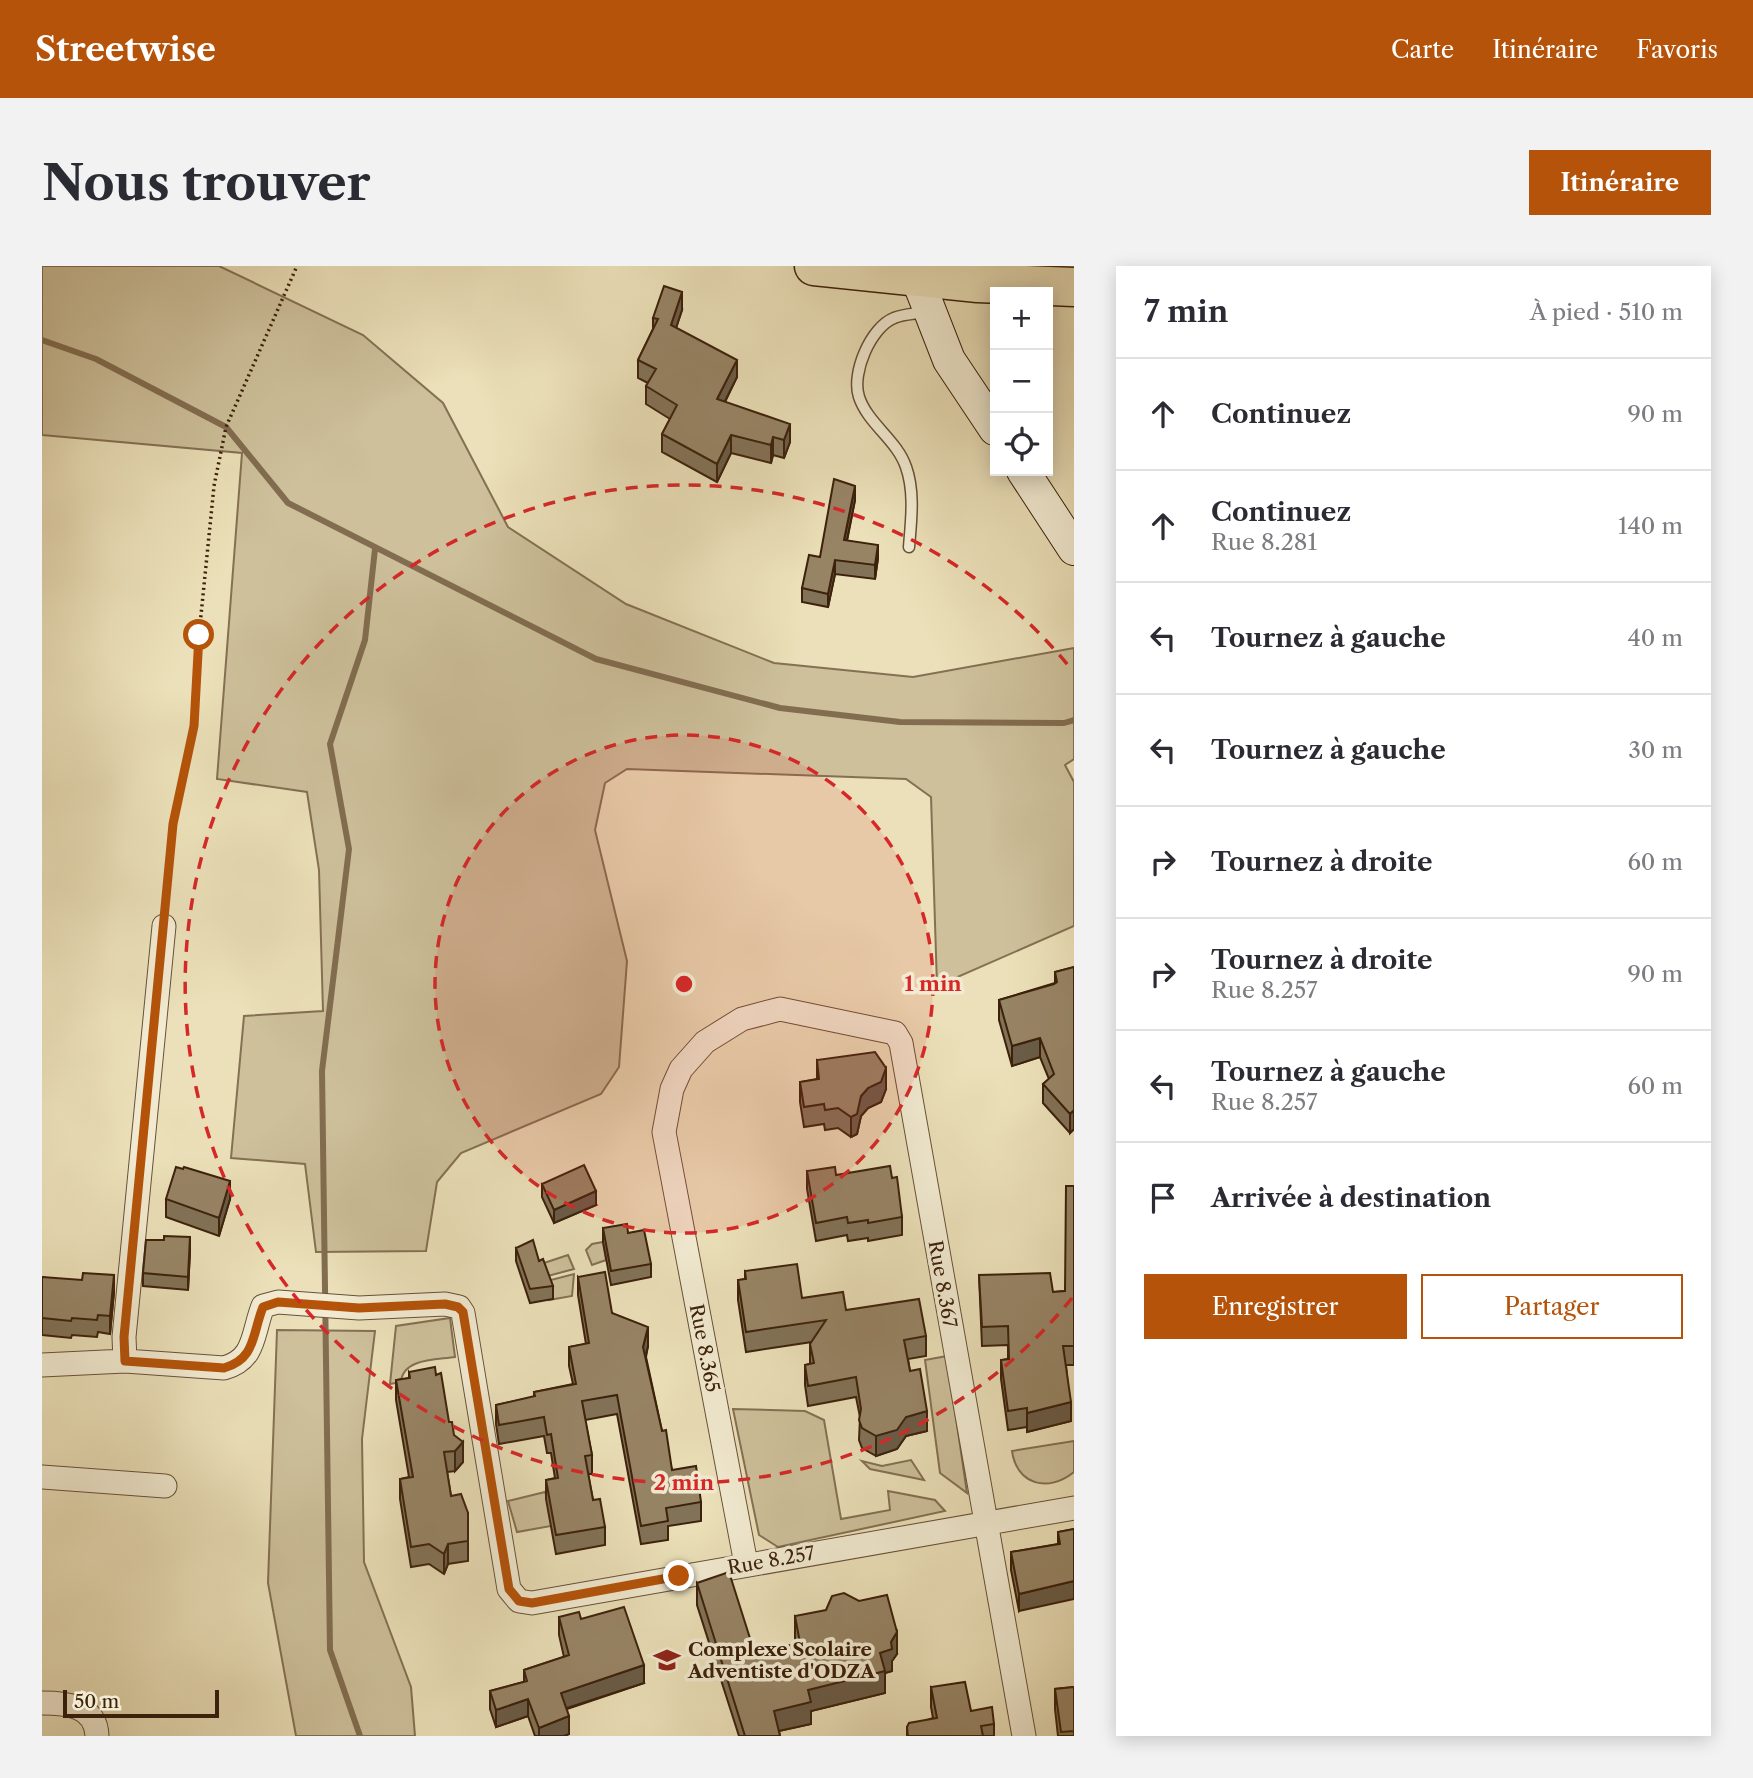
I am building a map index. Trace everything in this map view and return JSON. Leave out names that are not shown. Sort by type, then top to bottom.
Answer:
[{"type":"highway","points":[[814,266],[923,295],[1074,287]]},
{"type":"street","points":[[923,295],[949,360],[990,422]]},
{"type":"street","points":[[1026,476],[1074,549]]},
{"type":"street","points":[[42,1365],[125,1361],[125,1324],[164,926]]},
{"type":"street","name":"Rue 8.365","points":[[746,1564],[664,1132],[672,1089],[681,1069],[705,1042],[742,1019],[780,1009],[895,1033],[901,1043]]},
{"type":"street","name":"Rue 8.367","points":[[901,1043],[984,1524],[1024,1736]]},
{"type":"street","name":"Rue 8.257","points":[[125,1361],[224,1368],[239,1364],[251,1349],[263,1307],[278,1302],[359,1308],[445,1304],[458,1307],[463,1312],[509,1589],[519,1601],[532,1603],[563,1599],[746,1564],[1074,1508]]},
{"type":"street","points":[[42,1477],[165,1486]]},
{"type":"street","points":[[42,1703],[79,1707],[88,1713],[97,1726],[97,1736]]},
{"type":"lane","points":[[909,548],[912,516],[908,471],[900,450],[875,423],[858,396],[858,378],[866,344],[892,318],[923,295]]},
{"type":"path","points":[[164,926],[173,824],[194,726],[214,486],[226,427],[297,266]]},
{"type":"shaded area","points":[[42,266],[219,266],[363,335],[443,403],[508,527],[626,604],[774,663],[913,677],[1074,648],[1074,759],[1065,765],[1074,782],[1074,926],[937,986],[931,797],[906,779],[627,769],[605,783],[595,830],[627,961],[619,1067],[601,1094],[461,1153],[437,1182],[426,1251],[316,1252],[305,1164],[231,1158],[244,1016],[323,1011],[319,870],[307,792],[217,779],[242,453],[42,435]]},
{"type":"shaded area","points":[[603,1242],[606,1260],[592,1265],[586,1250],[592,1244]]},
{"type":"shaded area","points":[[568,1255],[574,1269],[544,1277],[541,1264]]},
{"type":"shaded area","points":[[574,1274],[572,1296],[549,1300],[547,1281]]},
{"type":"shaded area","points":[[450,1318],[455,1357],[414,1364],[403,1374],[401,1382],[390,1384],[396,1326]]},
{"type":"shaded area","points":[[277,1330],[375,1331],[362,1439],[364,1562],[411,1687],[415,1736],[296,1736],[268,1583]]},
{"type":"shaded area","points":[[947,1356],[967,1493],[940,1473],[925,1360]]},
{"type":"shaded area","points":[[733,1409],[805,1411],[824,1420],[841,1519],[890,1510],[888,1491],[935,1500],[945,1511],[778,1547],[759,1535]]},
{"type":"shaded area","points":[[1074,1441],[1074,1472],[1064,1479],[1044,1484],[1035,1482],[1020,1472],[1015,1463],[1012,1451]]},
{"type":"shaded area","points":[[911,1460],[924,1480],[870,1469],[862,1461],[882,1466]]},
{"type":"shaded area","points":[[545,1492],[552,1514],[551,1526],[517,1532],[508,1501]]},
{"type":"building","points":[[664,286],[682,292],[671,325],[737,360],[717,399],[790,424],[784,440],[773,437],[771,445],[731,435],[717,464],[662,434],[677,405],[646,386],[656,369],[638,360],[658,319],[653,318]]},
{"type":"building","points":[[834,479],[855,486],[844,540],[878,545],[875,565],[835,560],[828,594],[802,588],[809,555],[820,557]]},
{"type":"building","points":[[1074,967],[1074,1110],[1070,1114],[1043,1084],[1054,1074],[1040,1038],[1012,1046],[999,1000],[1054,984],[1057,982],[1055,972]]},
{"type":"building","points":[[875,1052],[886,1068],[881,1082],[868,1088],[861,1096],[857,1114],[851,1117],[838,1108],[825,1110],[824,1104],[804,1107],[800,1082],[819,1079],[817,1060]]},
{"type":"building","points":[[584,1165],[596,1191],[554,1210],[542,1184]]},
{"type":"building","points":[[890,1166],[892,1178],[897,1177],[902,1217],[868,1223],[868,1220],[848,1223],[847,1217],[816,1223],[807,1171],[835,1167],[836,1175]]},
{"type":"building","points":[[176,1167],[230,1181],[219,1218],[166,1199]]},
{"type":"building","points":[[1066,1186],[1074,1186],[1074,1346],[1063,1346],[1071,1402],[1027,1413],[1027,1408],[1008,1411],[1001,1360],[1009,1359],[1008,1326],[982,1327],[979,1275],[1050,1273],[1053,1292],[1065,1291]]},
{"type":"building","points":[[627,1224],[628,1233],[644,1230],[651,1264],[611,1271],[603,1228]]},
{"type":"building","points":[[164,1236],[190,1237],[188,1277],[143,1273],[146,1240],[164,1240]]},
{"type":"building","points":[[533,1240],[539,1261],[543,1259],[553,1286],[530,1289],[516,1248]]},
{"type":"building","points":[[797,1264],[802,1298],[843,1292],[846,1310],[919,1299],[926,1336],[904,1340],[910,1371],[920,1369],[927,1411],[906,1417],[897,1430],[876,1436],[862,1428],[859,1420],[861,1409],[856,1377],[808,1386],[805,1365],[814,1363],[810,1344],[826,1320],[746,1332],[738,1280],[746,1279],[745,1271]]},
{"type":"building","points":[[605,1272],[612,1313],[648,1327],[643,1347],[662,1431],[666,1430],[672,1470],[696,1466],[701,1502],[666,1508],[668,1521],[641,1526],[617,1395],[582,1401],[592,1455],[585,1456],[593,1500],[600,1499],[605,1527],[556,1535],[546,1480],[558,1478],[551,1434],[547,1435],[544,1417],[499,1425],[496,1405],[535,1396],[534,1392],[576,1384],[569,1347],[589,1343],[578,1277]]},
{"type":"building","points":[[83,1273],[114,1275],[110,1316],[98,1315],[97,1320],[72,1318],[71,1321],[42,1318],[42,1277],[82,1280]]},
{"type":"building","points":[[435,1367],[436,1375],[441,1373],[449,1422],[452,1422],[454,1435],[463,1442],[455,1451],[444,1452],[451,1496],[461,1494],[468,1513],[468,1541],[448,1544],[444,1554],[429,1544],[411,1547],[400,1479],[413,1477],[396,1380],[410,1378],[409,1372]]},
{"type":"building","points":[[1074,1529],[1074,1581],[1019,1594],[1011,1552],[1060,1544],[1058,1532]]},
{"type":"building","points":[[729,1572],[755,1654],[800,1643],[795,1616],[826,1610],[832,1596],[844,1593],[859,1601],[887,1595],[897,1632],[891,1642],[892,1649],[880,1653],[885,1671],[808,1690],[811,1702],[774,1711],[780,1736],[745,1736],[697,1583]]},
{"type":"building","points":[[624,1607],[644,1665],[561,1693],[569,1716],[539,1728],[528,1699],[496,1710],[490,1691],[527,1681],[524,1670],[569,1655],[559,1617],[579,1612],[581,1619]]},
{"type":"building","points":[[965,1682],[971,1711],[992,1707],[994,1724],[981,1726],[983,1736],[908,1736],[909,1723],[937,1718],[931,1687]]},
{"type":"building","points":[[1074,1687],[1074,1731],[1061,1732],[1055,1689]]},
{"type":"waterway","points":[[42,340],[96,359],[226,427],[288,503],[596,659],[780,708],[900,722],[1064,723],[1074,720]]},
{"type":"waterway","points":[[360,1736],[330,1650],[322,1071],[349,849],[330,744],[365,640],[375,549]]},
{"type":"place","name":"Complexe Scolaire Adventiste d'ODZA","points":[[667,1660]]},
{"type":"route","points":[[199,635],[194,726],[173,824],[124,1337],[125,1361],[224,1368],[239,1364],[251,1349],[263,1307],[278,1302],[359,1308],[445,1304],[458,1307],[463,1312],[509,1589],[519,1601],[532,1603],[679,1576]]}]
